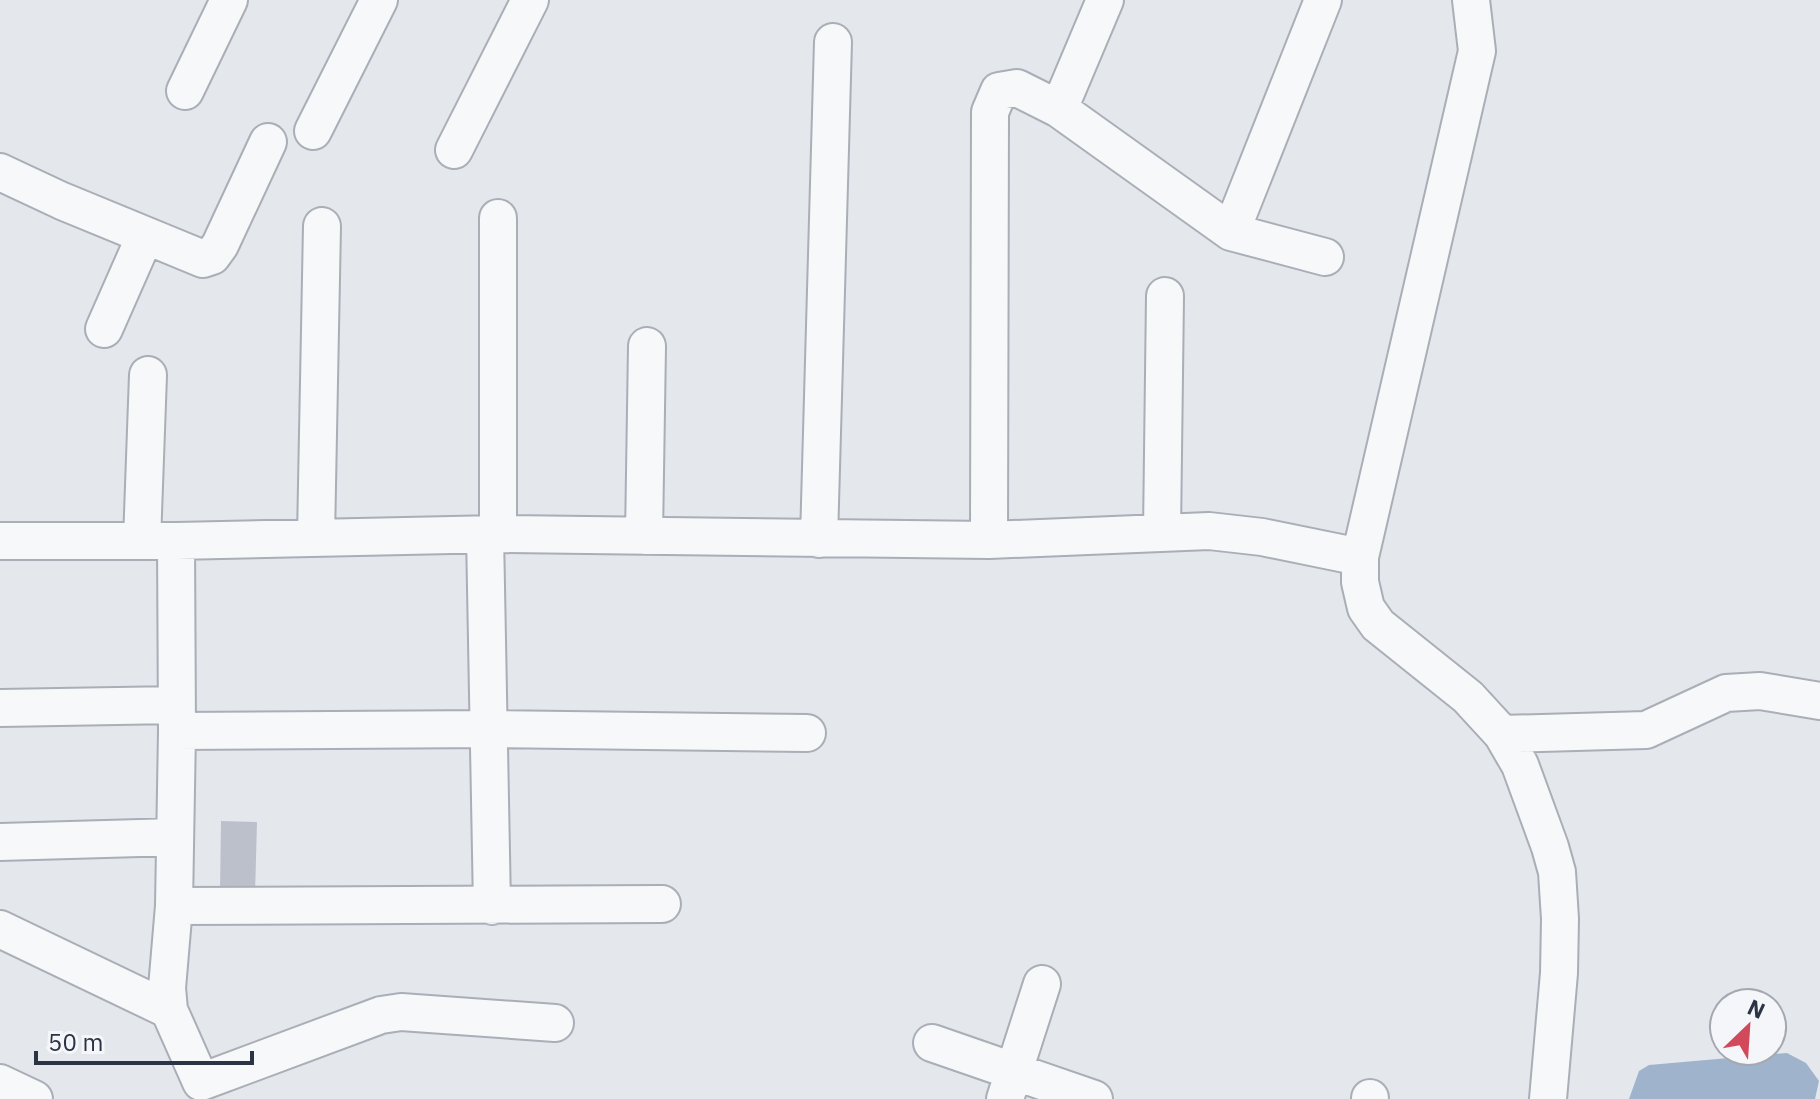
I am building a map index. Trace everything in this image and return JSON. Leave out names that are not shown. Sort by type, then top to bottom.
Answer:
[{"type":"street","points":[[185,91],[229,0]]},
{"type":"street","points":[[313,131],[379,0]]},
{"type":"street","points":[[454,150],[530,0]]},
{"type":"street","points":[[1059,109],[1105,0]]},
{"type":"street","points":[[1231,232],[1323,0]]},
{"type":"street","points":[[1471,0],[1477,51],[1360,557],[1360,582],[1366,608],[1378,625],[1468,697],[1502,734],[1520,765],[1550,847],[1557,872],[1559,973],[1548,1099]]},
{"type":"street","points":[[819,539],[833,42]]},
{"type":"street","points":[[989,540],[990,112],[999,91],[1017,88],[1059,109],[1231,232],[1325,257]]},
{"type":"street","points":[[0,172],[203,259],[212,256],[220,245],[268,142]]},
{"type":"street","points":[[492,906],[492,534],[498,218]]},
{"type":"street","points":[[316,537],[322,226]]},
{"type":"street","points":[[104,329],[145,236]]},
{"type":"street","points":[[1162,532],[1165,296]]},
{"type":"street","points":[[644,536],[647,346]]},
{"type":"street","points":[[148,375],[159,541],[177,718],[174,906],[167,988],[169,1010],[197,1090],[381,1015],[401,1012],[555,1023]]},
{"type":"street","points":[[0,541],[492,534],[989,540],[1209,531],[1262,537],[1360,557]]},
{"type":"street","points":[[1502,734],[1646,730],[1726,693],[1760,691],[1820,701]]},
{"type":"street","points":[[0,708],[177,718],[491,729],[807,733]]},
{"type":"street","points":[[0,842],[175,837]]},
{"type":"street","points":[[174,906],[662,904]]},
{"type":"street","points":[[0,929],[169,1010]]},
{"type":"street","points":[[1009,1085],[1042,984]]},
{"type":"street","points":[[932,1043],[1009,1085],[1094,1099]]},
{"type":"street","points":[[0,1083],[34,1099]]},
{"type":"water","points":[[1788,1054],[1806,1063],[1819,1081],[1815,1099],[1629,1099],[1639,1071],[1649,1065],[1708,1060],[1708,1067],[1788,1067]]},
{"type":"building","points":[[221,821],[257,822],[255,894],[220,893]]}]
